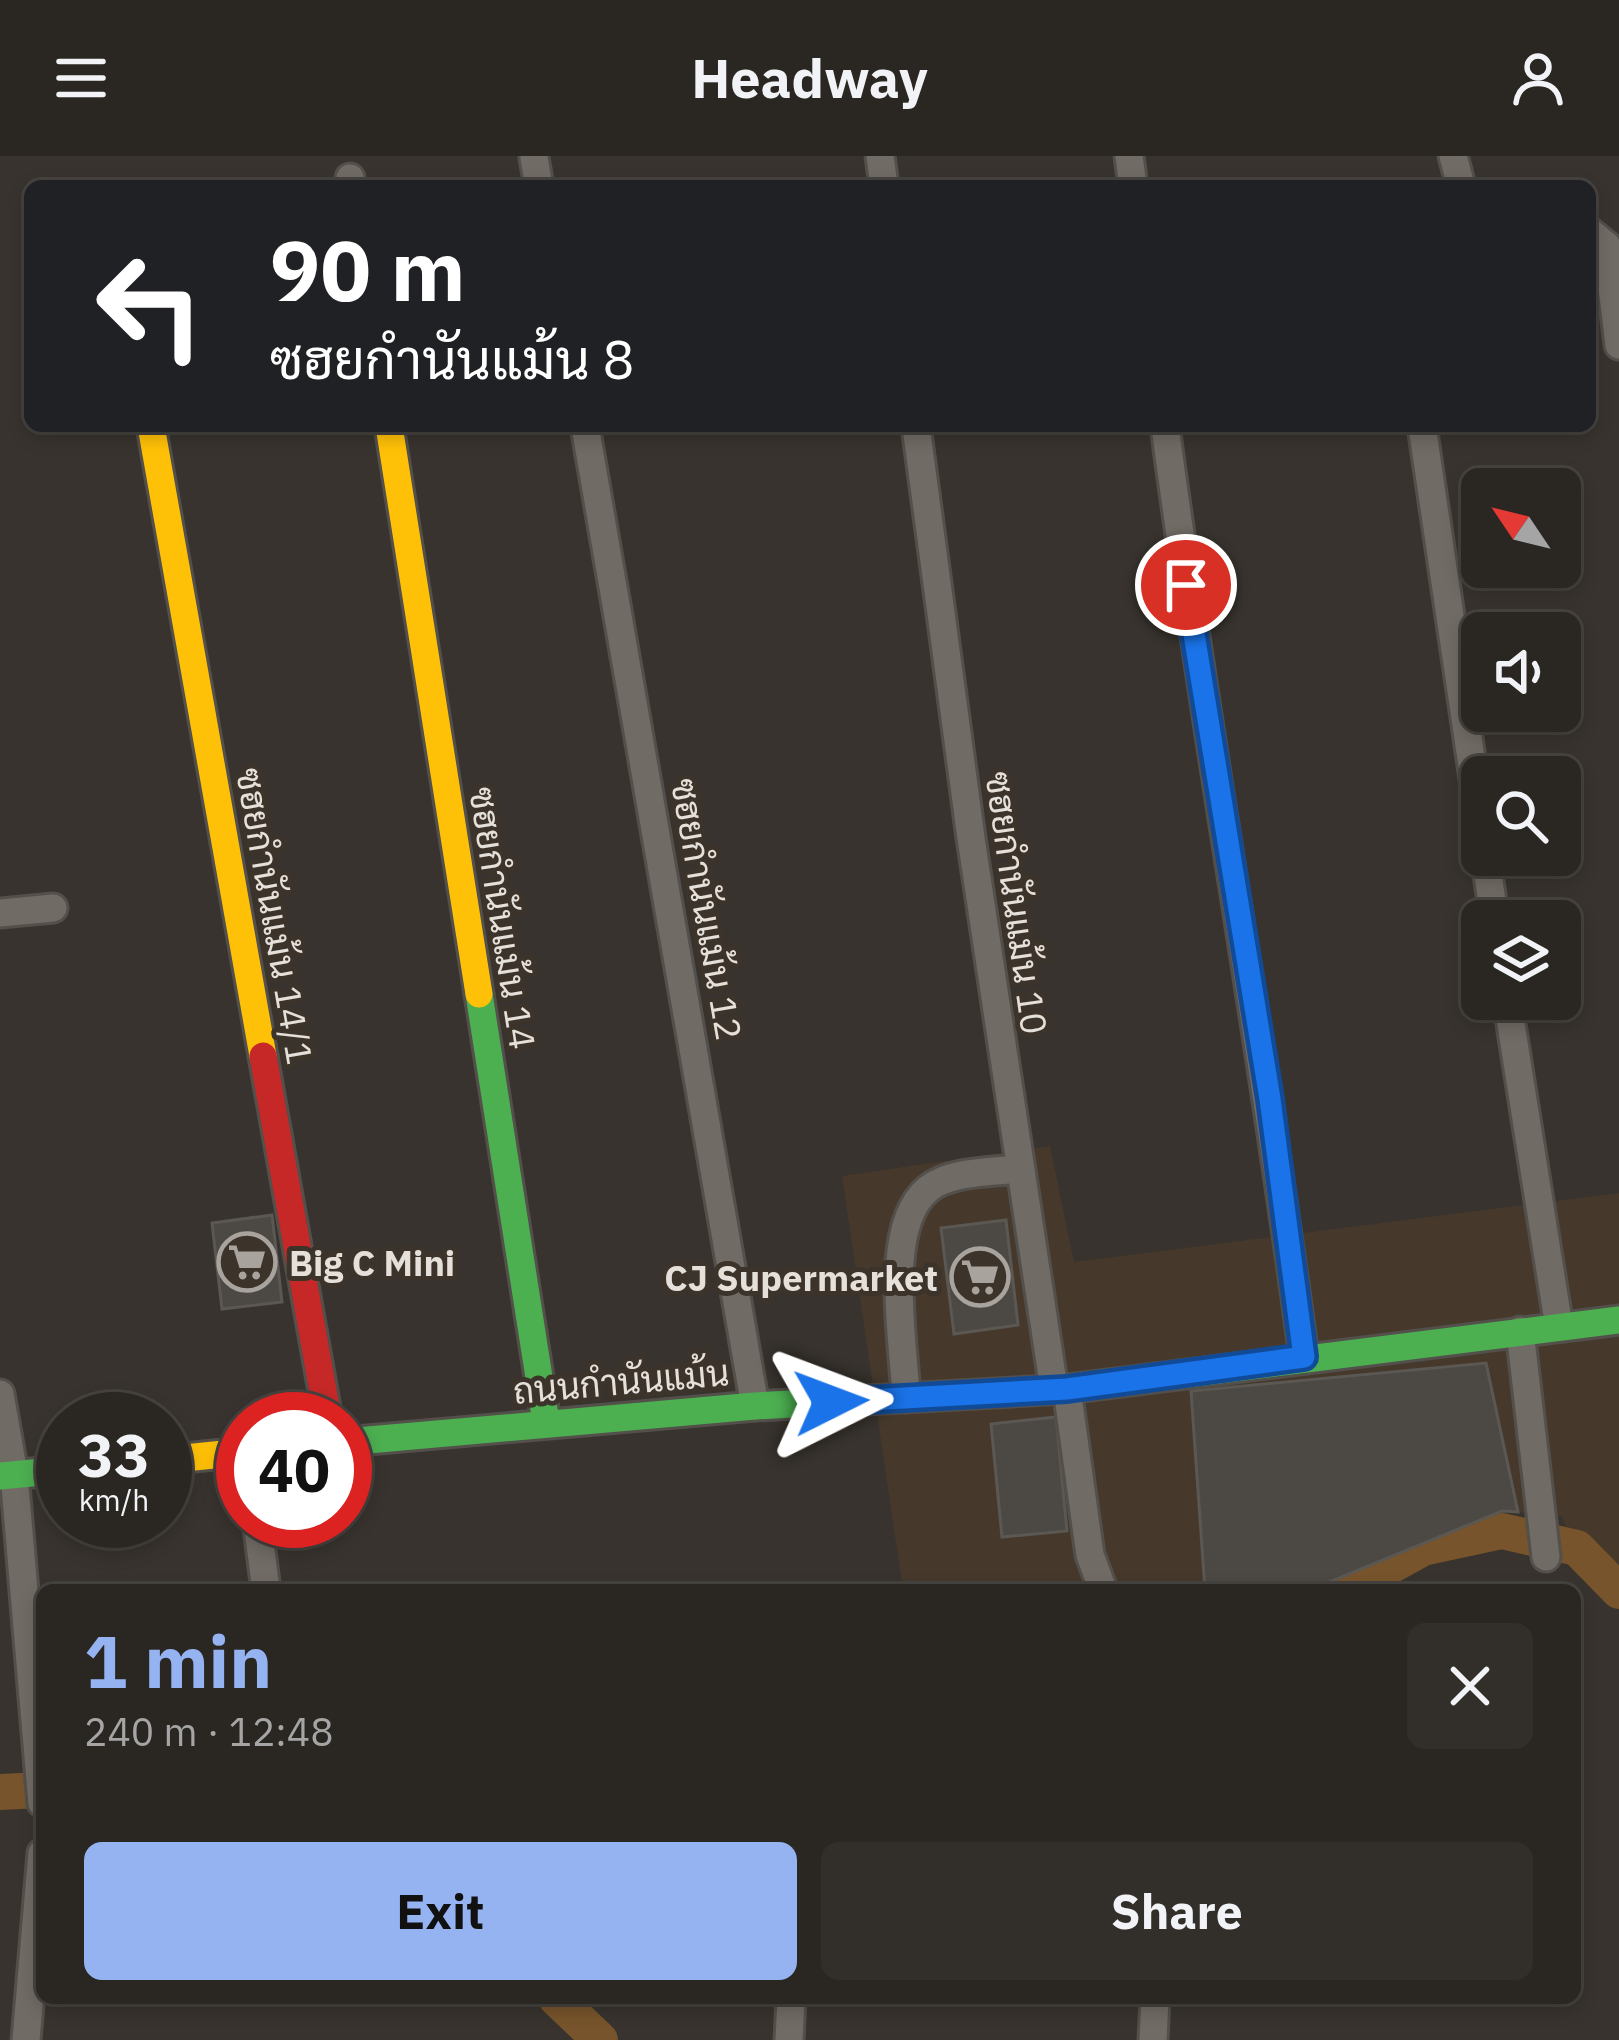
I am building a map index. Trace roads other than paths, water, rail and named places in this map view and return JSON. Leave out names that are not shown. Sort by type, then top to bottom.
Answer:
[{"type":"street","points":[[1599,239],[1619,345]]},
{"type":"street","name":"ซฮยกำนันแม้น 14/1","points":[[152,432],[323,1392]]},
{"type":"street","name":"ซฮยกำนันแม้น 14","points":[[390,432],[546,1422]]},
{"type":"street","name":"ซฮยกำนันแม้น 12","points":[[586,432],[755,1406]]},
{"type":"street","name":"ซฮยกำนันแม้น 10","points":[[917,432],[1019,1169],[1090,1555],[1101,1584]]},
{"type":"street","points":[[1166,432],[1186,585],[1270,1099],[1304,1357]]},
{"type":"street","points":[[1423,432],[1471,756]]},
{"type":"street","points":[[0,913],[53,908]]},
{"type":"street","points":[[1510,1020],[1559,1327]]},
{"type":"street","points":[[906,1397],[899,1252],[908,1215],[929,1188],[966,1174],[1019,1169]]},
{"type":"street","name":"ถนนกำนันแม้น","points":[[372,1439],[755,1406],[1060,1389],[1619,1320]]},
{"type":"street","points":[[1520,1331],[1546,1557]]},
{"type":"street","points":[[0,1394],[36,1731]]},
{"type":"street","points":[[261,1548],[265,1584]]},
{"type":"street","points":[[26,2040],[36,1953]]},
{"type":"street","points":[[0,1994],[31,1995]]},
{"type":"street","points":[[789,2040],[791,2004]]},
{"type":"street","points":[[1153,2040],[1155,2004]]},
{"type":"waterway","points":[[1358,1584],[1423,1548],[1502,1531],[1577,1548],[1619,1591]]},
{"type":"waterway","points":[[0,1792],[36,1790]]},
{"type":"waterway","points":[[562,2004],[600,2040]]},
{"type":"place","name":"Big C Mini","points":[[247,1262]]},
{"type":"place","name":"CJ Supermarket","points":[[980,1277]]}]
